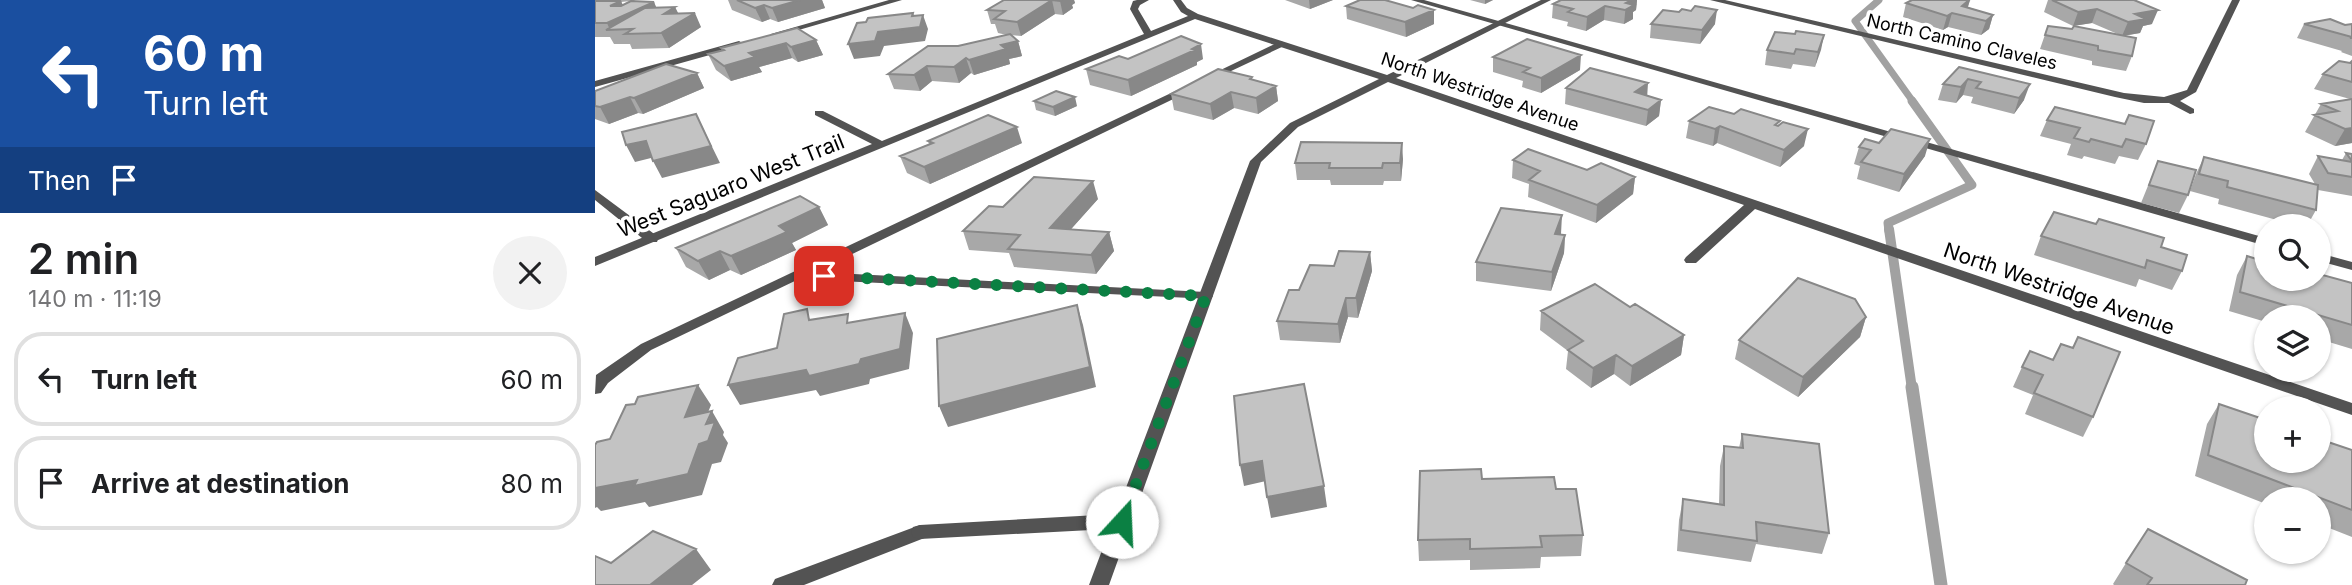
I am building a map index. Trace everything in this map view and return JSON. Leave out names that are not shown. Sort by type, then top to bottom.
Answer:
[{"type":"street","points":[[767,36],[898,0]]},
{"type":"street","points":[[1146,0],[1136,3],[1135,9],[1149,35]]},
{"type":"street","points":[[1177,0],[1184,10],[1195,16]]},
{"type":"street","points":[[1415,0],[2254,239]]},
{"type":"street","points":[[1099,585],[1256,161],[1294,125],[1547,0]]},
{"type":"street","name":"North Camino Claveles","points":[[1714,0],[2115,94],[2167,100]]},
{"type":"street","points":[[2167,100],[2191,92],[2237,0]]},
{"type":"street","name":"West Saguaro West Trail","points":[[595,262],[1195,16]]},
{"type":"street","name":"North Westridge Avenue","points":[[1195,16],[1388,79],[2352,410]]},
{"type":"street","points":[[595,84],[753,40]]},
{"type":"street","points":[[595,389],[602,379],[646,347],[1281,44]]},
{"type":"street","points":[[2167,100],[2190,111]]},
{"type":"street","name":"West Saguaro West Trail","points":[[819,113],[882,145]]},
{"type":"street","points":[[595,194],[652,239]]},
{"type":"street","points":[[1691,260],[1753,204]]},
{"type":"street","points":[[2331,260],[2352,266]]},
{"type":"street","points":[[797,275],[1206,296]]},
{"type":"street","points":[[782,585],[920,532],[1122,522]]},
{"type":"building","points":[[737,0],[800,0],[772,8],[764,5],[755,8]]},
{"type":"building","points":[[1004,0],[1052,0],[1017,22],[994,19],[1005,11],[987,10]]},
{"type":"building","points":[[1360,0],[1385,0],[1413,8],[1418,5],[1434,10],[1405,22],[1346,6]]},
{"type":"building","points":[[1561,0],[1632,0],[1626,3],[1634,5],[1625,10],[1605,6],[1587,17],[1568,12],[1573,9],[1553,4]]},
{"type":"building","points":[[1912,0],[1969,0],[1962,6],[1993,15],[1986,21],[1952,13],[1947,16],[1906,3]]},
{"type":"building","points":[[2052,0],[2134,0],[2158,10],[2135,14],[2146,19],[2128,22],[2097,9],[2078,12]]},
{"type":"building","points":[[595,1],[621,1],[610,6],[621,6],[631,1],[654,2],[607,23],[595,23]]},
{"type":"building","points":[[1695,6],[1717,10],[1702,30],[1651,24],[1663,10],[1691,11]]},
{"type":"building","points":[[675,7],[664,14],[695,13],[661,33],[625,34],[633,29],[606,30],[645,8]]},
{"type":"building","points":[[913,13],[912,16],[923,15],[920,27],[878,32],[875,41],[848,44],[857,23],[866,22],[868,18]]},
{"type":"building","points":[[2330,19],[2345,25],[2352,24],[2352,37],[2304,24]]},
{"type":"building","points":[[2048,26],[2072,29],[2074,26],[2136,38],[2132,56],[2098,50],[2098,46],[2045,35]]},
{"type":"building","points":[[797,28],[816,40],[791,47],[786,43],[749,53],[755,57],[724,66],[708,54],[724,50],[721,48]]},
{"type":"building","points":[[1796,31],[1824,35],[1818,52],[1796,49],[1794,54],[1767,50],[1775,32],[1795,34]]},
{"type":"building","points":[[1010,34],[1018,41],[1001,45],[1006,49],[969,60],[966,58],[954,67],[927,66],[914,75],[888,74],[928,46],[958,46]]},
{"type":"building","points":[[1181,36],[1201,44],[1192,49],[1195,50],[1128,80],[1086,69],[1119,56],[1128,59]]},
{"type":"building","points":[[1527,39],[1581,55],[1541,78],[1523,72],[1530,68],[1493,57]]},
{"type":"building","points":[[2339,61],[2352,61],[2352,82],[2323,74]]},
{"type":"building","points":[[666,64],[697,73],[634,98],[595,106],[595,91]]},
{"type":"building","points":[[1959,67],[2030,84],[2019,98],[1976,88],[1981,82],[1968,79],[1961,87],[1943,84]]},
{"type":"building","points":[[1590,68],[1648,83],[1635,92],[1661,100],[1648,110],[1566,88]]},
{"type":"building","points":[[1218,69],[1276,86],[1256,98],[1231,92],[1210,104],[1171,94]]},
{"type":"building","points":[[1056,91],[1075,97],[1053,107],[1034,101]]},
{"type":"building","points":[[2352,99],[2352,128],[2345,129],[2314,115],[2338,111],[2321,104]]},
{"type":"building","points":[[1709,107],[1734,114],[1741,109],[1780,121],[1775,125],[1778,126],[1783,122],[1808,129],[1784,150],[1720,126],[1715,129],[1689,121]]},
{"type":"building","points":[[2055,107],[2125,124],[2129,115],[2154,121],[2146,144],[2126,139],[2122,147],[2091,139],[2089,142],[2074,138],[2080,128],[2047,120]]},
{"type":"building","points":[[696,114],[711,146],[653,161],[646,141],[626,145],[622,132]]},
{"type":"building","points":[[988,115],[1017,127],[924,167],[900,156],[933,143],[928,141]]},
{"type":"building","points":[[1891,129],[1930,139],[1904,174],[1861,162],[1871,150],[1859,147],[1865,139],[1879,143]]},
{"type":"building","points":[[1301,142],[1402,143],[1400,163],[1383,163],[1382,168],[1329,168],[1330,163],[1295,163]]},
{"type":"building","points":[[1528,149],[1587,170],[1601,163],[1635,177],[1597,205],[1529,180],[1540,171],[1513,160]]},
{"type":"building","points":[[2318,156],[2352,162],[2352,177],[2328,173]]},
{"type":"building","points":[[2204,157],[2318,185],[2316,210],[2227,187],[2228,181],[2199,174]]},
{"type":"building","points":[[2158,161],[2196,170],[2188,195],[2149,185]]},
{"type":"building","points":[[1034,177],[1093,181],[1050,228],[1109,232],[1091,255],[1008,249],[1020,235],[963,231],[989,206],[1003,207]]},
{"type":"building","points":[[800,196],[819,207],[779,226],[787,232],[731,256],[720,251],[698,261],[676,248]]},
{"type":"building","points":[[1501,208],[1562,215],[1555,234],[1565,235],[1552,272],[1476,262]]},
{"type":"building","points":[[2054,212],[2096,224],[2099,219],[2164,238],[2161,247],[2187,255],[2182,271],[2147,260],[2145,268],[2041,236]]},
{"type":"building","points":[[1339,251],[1370,252],[1356,298],[1346,298],[1338,324],[1277,321],[1289,290],[1299,290],[1310,265],[1334,266]]},
{"type":"building","points":[[2247,256],[2254,258],[2254,291],[2331,291],[2331,277],[2352,283],[2352,325],[2331,319],[2331,305],[2284,305],[2240,292]]},
{"type":"building","points":[[1798,278],[1855,299],[1866,317],[1803,377],[1739,340]]},
{"type":"building","points":[[1595,284],[1630,307],[1635,304],[1684,335],[1632,366],[1616,355],[1593,368],[1568,350],[1583,341],[1541,311]]},
{"type":"building","points":[[1077,305],[1090,367],[939,406],[937,339]]},
{"type":"building","points":[[807,309],[809,320],[848,314],[847,323],[905,313],[900,349],[861,359],[859,364],[809,376],[806,370],[728,385],[738,358],[777,348],[784,314]]},
{"type":"building","points":[[2078,337],[2120,352],[2093,417],[2034,393],[2043,375],[2022,367],[2030,351],[2053,360],[2061,344],[2073,348]]},
{"type":"building","points":[[1304,384],[1324,486],[1267,497],[1262,461],[1240,465],[1234,396]]},
{"type":"building","points":[[698,385],[685,417],[712,411],[706,424],[715,422],[708,441],[699,444],[688,474],[634,486],[637,480],[595,488],[595,445],[610,439],[626,405],[635,404],[638,397]]},
{"type":"building","points":[[2219,404],[2254,416],[2254,473],[2208,455]]},
{"type":"building","points":[[1742,434],[1819,444],[1829,533],[1756,522],[1757,541],[1681,530],[1683,499],[1724,505],[1724,446],[1743,448]]},
{"type":"building","points":[[2331,443],[2352,450],[2352,510],[2331,502],[2331,487],[2292,487],[2255,473],[2331,473]]},
{"type":"building","points":[[1481,469],[1482,479],[1554,477],[1556,489],[1576,489],[1583,535],[1540,536],[1542,547],[1470,549],[1470,539],[1418,540],[1420,471]]},
{"type":"building","points":[[2148,529],[2247,580],[2245,585],[2147,585],[2152,578],[2126,563]]},
{"type":"building","points":[[653,531],[696,549],[650,585],[595,585],[595,556],[611,563]]},
{"type":"waterway","points":[[1879,0],[1855,21],[1914,103]]},
{"type":"waterway","points":[[1889,231],[1888,223],[1972,185],[1912,101]]},
{"type":"waterway","points":[[1889,229],[1912,389]]},
{"type":"waterway","points":[[1912,387],[1941,585]]},
{"type":"route","points":[[824,276],[1206,296],[1122,522]]}]
